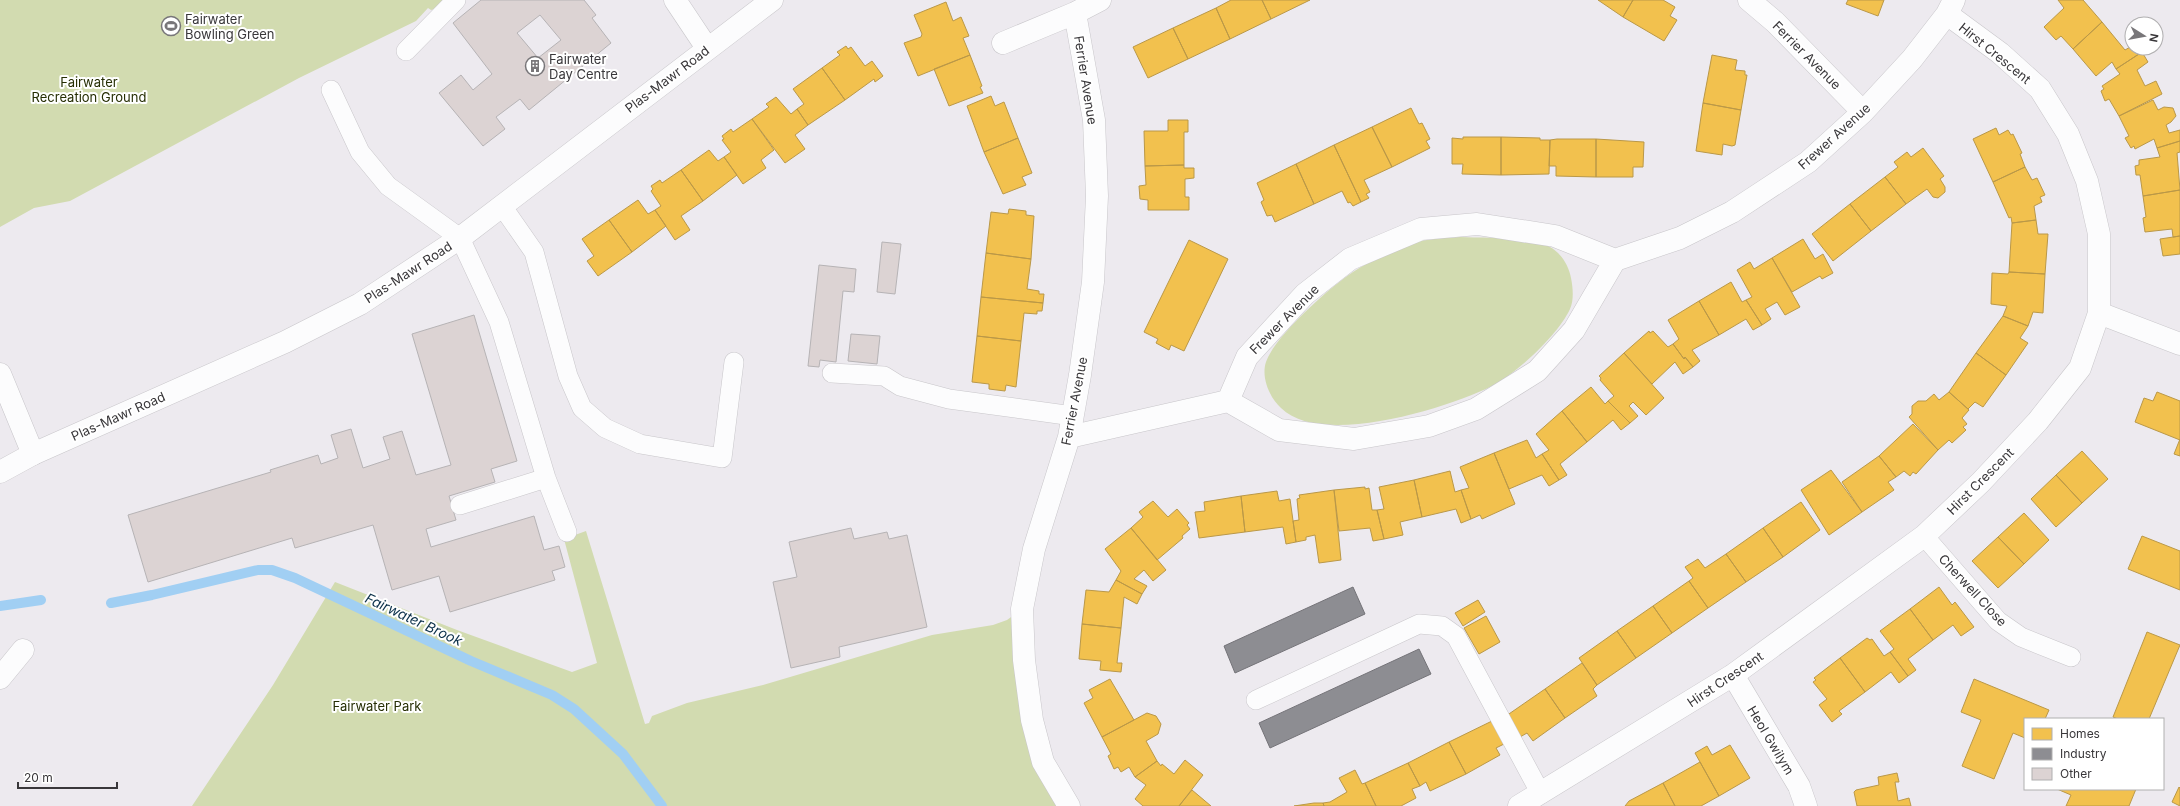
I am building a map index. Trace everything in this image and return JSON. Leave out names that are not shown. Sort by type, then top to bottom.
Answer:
[{"type":"street","points":[[675,0],[707,48]]},
{"type":"street","name":"Plas-Mawr Road","points":[[0,472],[33,454],[285,342],[360,304],[460,238],[707,48],[772,0]]},
{"type":"street","points":[[1003,43],[1075,13],[1100,0]]},
{"type":"street","name":"Ferrier Avenue","points":[[1749,0],[1775,22],[1863,112]]},
{"type":"street","name":"Frewer Avenue","points":[[1228,401],[1247,357],[1305,294],[1350,259],[1422,229],[1477,224],[1555,236],[1615,260],[1680,238],[1732,212],[1808,162],[1863,112],[1912,59],[1950,7]]},
{"type":"street","name":"Hirst Crescent","points":[[1519,806],[1733,676],[1924,536],[1981,482],[2038,422],[2080,368],[2099,313],[2099,234],[2087,181],[2068,134],[2040,89],[1950,7]]},
{"type":"street","name":"Ferrier Avenue","points":[[1068,806],[1043,762],[1032,720],[1024,660],[1022,609],[1034,549],[1069,437],[1093,282],[1097,196],[1094,120],[1075,13]]},
{"type":"street","points":[[1069,437],[1228,401],[1279,430],[1354,439],[1429,426],[1476,409],[1537,371],[1574,330],[1615,260]]},
{"type":"street","points":[[2099,313],[2180,344]]},
{"type":"street","points":[[0,374],[33,454]]},
{"type":"street","points":[[0,678],[23,650]]},
{"type":"street","name":"Heol Gwilym","points":[[1733,676],[1799,786],[1806,806]]},
{"type":"lane","points":[[406,51],[456,0]]},
{"type":"lane","points":[[331,90],[360,152],[388,186],[460,238],[498,322],[546,478],[567,532]]},
{"type":"lane","points":[[502,206],[534,252],[568,376],[582,408],[605,428],[640,444],[722,458],[734,362]]},
{"type":"lane","points":[[832,373],[884,376],[900,386],[949,399],[1073,416]]},
{"type":"lane","points":[[460,505],[546,478]]},
{"type":"lane","name":"Cherwell Close","points":[[1924,536],[1998,620],[2021,637],[2071,657]]},
{"type":"lane","points":[[1256,700],[1419,624],[1442,626],[1456,636],[1541,794]]},
{"type":"green space","name":"Fairwater Recreation Ground","points":[[0,0],[448,0],[441,7],[431,10],[428,8],[416,21],[299,78],[70,201],[34,208],[0,227]]},
{"type":"green space","points":[[1460,237],[1531,241],[1550,247],[1561,256],[1566,264],[1570,273],[1573,290],[1573,298],[1570,309],[1547,341],[1525,363],[1502,380],[1472,395],[1416,413],[1385,420],[1354,424],[1325,425],[1300,419],[1281,408],[1270,393],[1265,380],[1266,362],[1280,339],[1304,313],[1331,288],[1353,272],[1371,262],[1409,244],[1438,238]]},
{"type":"green space","name":"Fairwater Park","points":[[586,531],[645,724],[649,723],[652,716],[687,703],[763,685],[932,635],[993,625],[1007,620],[1022,609],[1032,720],[1069,806],[192,806],[273,685],[335,582],[457,630],[572,672],[597,663],[564,539]]},
{"type":"building: Homes","points":[[1231,0],[1262,0],[1271,19],[1230,39],[1216,8]]},
{"type":"building: Homes","points":[[1262,0],[1310,0],[1271,19]]},
{"type":"building: Homes","points":[[1598,0],[1633,0],[1623,17]]},
{"type":"building: Homes","points":[[1633,0],[1663,0],[1675,7],[1670,16],[1677,20],[1664,41],[1623,17]]},
{"type":"building: Homes","points":[[1848,0],[1884,0],[1878,16],[1846,4]]},
{"type":"building: Homes","points":[[2058,0],[2083,0],[2102,22],[2073,49],[2061,36],[2056,40],[2044,27],[2064,8]]},
{"type":"building: Homes","points":[[946,2],[953,21],[961,17],[969,36],[963,38],[970,55],[918,76],[904,43],[921,37],[922,34],[914,15]]},
{"type":"building: Homes","points":[[1216,8],[1230,39],[1188,59],[1173,28]]},
{"type":"building: Homes","points":[[2102,22],[2124,49],[2124,56],[2136,56],[2116,69],[2112,62],[2096,76],[2073,49]]},
{"type":"building: Homes","points":[[1173,28],[1188,59],[1148,78],[1133,47]]},
{"type":"building: Homes","points":[[846,46],[848,49],[851,47],[865,66],[872,61],[883,76],[875,82],[874,79],[845,100],[822,68],[840,55],[837,52]]},
{"type":"building: Homes","points":[[970,55],[982,86],[980,87],[983,93],[949,106],[934,69]]},
{"type":"building: Homes","points":[[1712,55],[1737,60],[1735,70],[1745,71],[1745,75],[1747,75],[1741,110],[1703,103]]},
{"type":"building: Homes","points":[[2136,56],[2144,56],[2148,62],[2137,70],[2145,86],[2156,81],[2162,94],[2119,116],[2109,99],[2105,101],[2101,91],[2104,89],[2102,86],[2120,74],[2116,69]]},
{"type":"building: Homes","points":[[822,68],[845,100],[808,125],[797,109],[804,104],[793,89]]},
{"type":"building: Homes","points":[[991,96],[995,106],[1004,102],[1018,138],[984,152],[967,106]]},
{"type":"building: Homes","points":[[776,97],[791,114],[797,109],[808,125],[795,135],[805,149],[785,163],[752,119],[769,107],[766,104]]},
{"type":"building: Homes","points":[[2153,100],[2158,110],[2164,107],[2173,108],[2176,116],[2166,125],[2169,133],[2180,130],[2180,141],[2157,148],[2154,139],[2135,149],[2134,146],[2131,148],[2125,138],[2129,136],[2119,116]]},
{"type":"building: Homes","points":[[1703,103],[1741,110],[1735,145],[1732,146],[1723,144],[1722,155],[1696,151]]},
{"type":"building: Homes","points":[[1411,108],[1419,124],[1422,123],[1430,139],[1426,141],[1430,148],[1392,167],[1372,127]]},
{"type":"building: Homes","points":[[752,119],[774,150],[761,160],[766,168],[743,184],[724,157],[731,152],[722,140],[724,139],[722,136],[731,129],[733,132]]},
{"type":"building: Homes","points":[[1168,120],[1188,120],[1188,132],[1184,132],[1184,165],[1145,166],[1144,131],[1168,131]]},
{"type":"building: Homes","points":[[1372,127],[1392,167],[1364,180],[1370,192],[1366,194],[1369,198],[1361,202],[1334,145]]},
{"type":"building: Homes","points":[[1996,128],[1999,135],[2008,130],[2011,135],[2013,134],[2022,153],[2020,154],[2025,167],[1993,182],[1973,139]]},
{"type":"building: Homes","points":[[1463,137],[1501,137],[1501,175],[1462,174],[1463,164],[1452,164],[1452,138],[1463,139]]},
{"type":"building: Homes","points":[[1501,137],[1540,138],[1540,140],[1550,140],[1549,174],[1501,175]]},
{"type":"building: Homes","points":[[1018,138],[1032,173],[1022,177],[1026,185],[1003,194],[984,152]]},
{"type":"building: Homes","points":[[1596,139],[1596,177],[1556,176],[1556,166],[1549,166],[1550,140]]},
{"type":"building: Homes","points":[[1596,139],[1644,142],[1643,167],[1633,167],[1633,177],[1596,177]]},
{"type":"building: Homes","points":[[2180,141],[2180,152],[2177,153],[2180,190],[2143,196],[2140,175],[2136,175],[2135,166],[2139,165],[2139,160],[2160,157],[2157,148]]},
{"type":"building: Homes","points":[[1334,145],[1361,202],[1353,206],[1350,202],[1348,203],[1342,191],[1314,204],[1296,164]]},
{"type":"building: Homes","points":[[1923,148],[1944,176],[1940,179],[1945,187],[1945,192],[1938,198],[1933,197],[1927,189],[1906,204],[1885,177],[1898,167],[1894,162],[1907,152],[1911,157]]},
{"type":"building: Homes","points":[[709,150],[718,161],[724,157],[737,175],[703,201],[681,170]]},
{"type":"building: Homes","points":[[1296,164],[1314,204],[1275,222],[1272,215],[1267,216],[1261,202],[1264,200],[1257,183]]},
{"type":"building: Homes","points":[[1184,165],[1184,168],[1194,168],[1194,178],[1185,179],[1185,197],[1189,197],[1189,210],[1148,210],[1148,200],[1140,199],[1139,186],[1146,185],[1145,166]]},
{"type":"building: Homes","points":[[2025,167],[2032,180],[2037,178],[2045,195],[2040,197],[2042,202],[2034,206],[2036,220],[2012,223],[2011,217],[2009,218],[1993,182]]},
{"type":"building: Homes","points":[[681,170],[703,201],[681,216],[690,230],[675,240],[655,210],[661,206],[651,191],[653,189],[651,186],[660,180],[662,183]]},
{"type":"building: Homes","points":[[1885,177],[1906,204],[1871,231],[1850,204]]},
{"type":"building: Homes","points":[[2180,190],[2180,236],[2173,237],[2172,229],[2145,232],[2143,218],[2146,217],[2143,196]]},
{"type":"building: Homes","points":[[638,200],[648,214],[655,210],[666,226],[632,252],[609,220]]},
{"type":"building: Homes","points":[[1850,204],[1871,231],[1833,261],[1812,234]]},
{"type":"building: Homes","points":[[1009,209],[1026,211],[1026,215],[1034,216],[1031,259],[986,253],[991,212],[1008,214]]},
{"type":"building: Homes","points":[[609,220],[632,252],[598,276],[587,261],[594,256],[582,239]]},
{"type":"building: Homes","points":[[2036,220],[2038,234],[2048,234],[2045,274],[2009,272],[2012,223]]},
{"type":"building: Homes","points":[[2180,236],[2180,254],[2163,256],[2160,239]]},
{"type":"building: Homes","points":[[1803,239],[1815,259],[1823,254],[1833,273],[1822,279],[1820,276],[1792,292],[1772,258]]},
{"type":"building: Homes","points":[[1189,240],[1228,259],[1184,351],[1171,345],[1169,350],[1156,343],[1158,339],[1144,332]]},
{"type":"building: Homes","points":[[986,253],[1031,259],[1027,289],[1039,291],[1039,294],[1044,294],[1043,303],[981,297]]},
{"type":"building: Homes","points":[[1772,258],[1800,307],[1785,315],[1777,302],[1765,309],[1771,319],[1762,325],[1746,300],[1752,297],[1737,270],[1750,262],[1754,269]]},
{"type":"building: Homes","points":[[2009,272],[2045,274],[2043,313],[2033,312],[2028,326],[2003,316],[2007,306],[1991,304],[1992,273],[2008,274]]},
{"type":"building: Homes","points":[[1731,282],[1742,302],[1746,300],[1762,325],[1753,330],[1746,319],[1719,335],[1699,301]]},
{"type":"building: Homes","points":[[981,297],[1043,303],[1042,311],[1037,311],[1037,314],[1024,313],[1021,341],[977,336]]},
{"type":"building: Homes","points":[[1699,301],[1719,335],[1692,350],[1700,361],[1693,367],[1685,357],[1684,359],[1673,344],[1679,339],[1668,320]]},
{"type":"building: Homes","points":[[2003,316],[2028,326],[2020,338],[2028,343],[2006,375],[1976,353]]},
{"type":"building: Homes","points":[[1649,331],[1650,333],[1653,331],[1668,347],[1673,344],[1684,359],[1685,357],[1693,367],[1683,374],[1675,362],[1652,384],[1624,353]]},
{"type":"building: Homes","points":[[977,336],[1021,341],[1016,387],[1006,385],[1005,391],[989,389],[989,384],[972,382]]},
{"type":"building: Homes","points":[[1624,353],[1664,398],[1646,415],[1633,402],[1629,406],[1638,416],[1630,423],[1608,401],[1614,396],[1600,380],[1601,378],[1599,376]]},
{"type":"building: Homes","points":[[1976,353],[2006,375],[1983,407],[1975,402],[1968,409],[1949,392]]},
{"type":"building: Homes","points":[[1591,387],[1605,404],[1608,401],[1630,423],[1621,430],[1613,420],[1587,442],[1562,411]]},
{"type":"building: Homes","points":[[1949,392],[1969,410],[1962,418],[1967,424],[1963,427],[1966,430],[1952,443],[1949,440],[1938,450],[1909,417],[1912,414],[1912,406],[1918,401],[1926,401],[1934,394],[1939,400]]},
{"type":"building: Homes","points":[[2157,392],[2180,401],[2180,440],[2135,422],[2144,398],[2153,401]]},
{"type":"building: Homes","points":[[1562,411],[1587,442],[1560,464],[1567,475],[1559,480],[1542,454],[1549,450],[1536,434]]},
{"type":"building: Homes","points":[[1913,424],[1938,450],[1916,474],[1913,472],[1910,476],[1904,471],[1896,477],[1879,456]]},
{"type":"building: Homes","points":[[2180,439],[2180,456],[2174,454]]},
{"type":"building: Homes","points":[[1527,440],[1536,458],[1542,454],[1559,480],[1549,486],[1542,475],[1509,489],[1494,453]]},
{"type":"building: Homes","points":[[2082,451],[2108,479],[2082,503],[2056,475]]},
{"type":"building: Homes","points":[[1494,453],[1515,504],[1482,519],[1480,515],[1471,519],[1461,490],[1469,488],[1460,467]]},
{"type":"building: Homes","points":[[1879,456],[1896,477],[1888,482],[1894,490],[1862,512],[1842,482]]},
{"type":"building: Homes","points":[[1831,470],[1862,512],[1829,535],[1801,490]]},
{"type":"building: Homes","points":[[1450,471],[1455,492],[1461,490],[1471,519],[1461,523],[1456,509],[1422,517],[1414,480]]},
{"type":"building: Homes","points":[[2056,475],[2082,503],[2056,527],[2031,499]]},
{"type":"building: Homes","points":[[1414,480],[1422,517],[1400,522],[1403,535],[1384,539],[1377,510],[1384,509],[1379,487]]},
{"type":"building: Homes","points":[[1365,487],[1365,489],[1369,488],[1372,510],[1377,510],[1384,539],[1373,541],[1370,528],[1339,531],[1334,490]]},
{"type":"building: Homes","points":[[1334,490],[1341,560],[1319,563],[1315,535],[1306,537],[1306,540],[1296,542],[1293,521],[1299,520],[1297,499],[1300,498],[1299,495]]},
{"type":"building: Homes","points":[[1277,491],[1279,501],[1290,499],[1296,542],[1286,544],[1283,527],[1245,532],[1241,496]]},
{"type":"building: Homes","points":[[1241,496],[1245,532],[1199,538],[1195,512],[1205,511],[1204,502]]},
{"type":"building: Homes","points":[[1153,501],[1168,517],[1177,509],[1189,523],[1187,525],[1190,529],[1182,536],[1183,538],[1157,560],[1131,528],[1143,517],[1139,512]]},
{"type":"building: Homes","points":[[1801,502],[1820,530],[1783,557],[1763,528]]},
{"type":"building: Homes","points":[[2024,513],[2049,540],[2024,564],[1998,537]]},
{"type":"building: Homes","points":[[1131,528],[1166,570],[1153,581],[1144,570],[1134,579],[1147,586],[1142,594],[1116,580],[1121,571],[1105,549]]},
{"type":"building: Homes","points":[[1763,528],[1783,557],[1746,582],[1726,554]]},
{"type":"building: Homes","points":[[2142,536],[2180,551],[2180,590],[2128,569]]},
{"type":"building: Homes","points":[[1998,537],[2024,564],[1998,588],[1972,561]]},
{"type":"building: Homes","points":[[1726,554],[1746,582],[1708,608],[1689,581],[1693,578],[1685,567],[1698,559],[1705,568]]},
{"type":"building: Homes","points":[[1116,580],[1142,594],[1137,604],[1124,597],[1121,628],[1082,624],[1086,590],[1109,592]]},
{"type":"building: Homes","points":[[1689,581],[1708,608],[1672,633],[1653,606]]},
{"type":"building: Homes","points":[[1939,587],[1952,605],[1955,602],[1974,627],[1961,636],[1953,625],[1933,640],[1910,609]]},
{"type":"building: Homes","points":[[1478,600],[1485,612],[1463,626],[1455,613]]},
{"type":"building: Homes","points":[[1653,606],[1672,633],[1636,658],[1617,631]]},
{"type":"building: Homes","points":[[1910,609],[1933,640],[1908,659],[1916,670],[1908,676],[1890,652],[1894,649],[1880,631]]},
{"type":"building: Homes","points":[[1486,616],[1500,642],[1479,654],[1464,628]]},
{"type":"building: Homes","points":[[1082,624],[1121,628],[1117,663],[1122,663],[1121,672],[1100,670],[1101,661],[1079,659]]},
{"type":"building: Homes","points":[[1617,631],[1636,658],[1597,685],[1579,658]]},
{"type":"building: Homes","points":[[2147,632],[2180,645],[2149,718],[2113,717]]},
{"type":"building: Homes","points":[[1867,638],[1870,640],[1872,639],[1884,656],[1890,652],[1908,676],[1899,683],[1891,672],[1865,692],[1840,658]]},
{"type":"building: Homes","points":[[1840,658],[1865,692],[1839,711],[1842,714],[1832,722],[1819,705],[1827,699],[1813,682],[1816,680],[1814,678]]},
{"type":"building: Homes","points":[[1582,663],[1597,685],[1593,689],[1597,696],[1565,718],[1545,689]]},
{"type":"building: Homes","points":[[1110,679],[1134,720],[1102,737],[1084,703],[1093,698],[1089,690]]},
{"type":"building: Homes","points":[[1974,679],[2049,710],[2045,718],[2024,718],[2024,738],[2013,733],[1994,779],[1962,766],[1981,720],[1961,712]]},
{"type":"building: Homes","points":[[1545,689],[1565,718],[1533,741],[1527,733],[1520,737],[1506,716]]},
{"type":"building: Homes","points":[[1147,713],[1156,716],[1161,724],[1158,734],[1146,741],[1157,761],[1135,777],[1129,767],[1121,772],[1118,767],[1114,769],[1108,756],[1111,754],[1102,737]]},
{"type":"building: Homes","points":[[1492,721],[1504,744],[1496,748],[1500,755],[1466,774],[1449,742]]},
{"type":"building: Homes","points":[[1449,742],[1466,774],[1430,791],[1426,782],[1420,786],[1408,763]]},
{"type":"building: Homes","points":[[1730,745],[1750,778],[1719,796],[1695,753],[1707,746],[1712,755]]},
{"type":"building: Homes","points":[[1185,760],[1203,775],[1179,806],[1143,806],[1135,799],[1146,785],[1135,777],[1157,761],[1161,766],[1162,764],[1174,774]]},
{"type":"building: Homes","points":[[1700,762],[1719,796],[1701,806],[1675,806],[1663,783]]},
{"type":"building: Homes","points":[[1408,763],[1420,786],[1412,789],[1416,798],[1401,806],[1376,806],[1365,783]]},
{"type":"building: Homes","points":[[1355,770],[1362,784],[1365,783],[1376,806],[1324,806],[1323,803],[1330,802],[1347,792],[1339,778]]},
{"type":"building: Homes","points":[[1897,773],[1899,782],[1895,782],[1898,801],[1909,798],[1911,806],[1857,806],[1854,792],[1856,790],[1879,785],[1878,777]]},
{"type":"building: Homes","points":[[1663,783],[1675,806],[1625,806],[1629,801]]},
{"type":"building: Homes","points":[[2179,787],[2180,788],[2180,806],[2172,802]]},
{"type":"building: Homes","points":[[1192,790],[1211,806],[1179,806]]},
{"type":"building: Homes","points":[[2059,790],[2136,790],[2129,806],[2066,806],[2071,795]]},
{"type":"building: Homes","points":[[1323,803],[1324,806],[1294,806]]},
{"type":"building: Industry","points":[[1353,587],[1365,614],[1235,673],[1224,646]]},
{"type":"building: Industry","points":[[1419,649],[1431,674],[1270,748],[1259,723]]},
{"type":"building: Other","name":"Fairwater Day Centre","points":[[481,0],[584,0],[596,15],[592,18],[611,43],[529,110],[520,99],[496,117],[505,129],[483,146],[439,93],[461,75],[473,90],[492,74],[453,23]],"holes":[[[540,15],[561,40],[538,58],[517,33]]]},
{"type":"building: Other","points":[[882,242],[901,244],[895,294],[877,292]]},
{"type":"building: Other","points":[[819,265],[856,269],[854,292],[843,291],[836,362],[820,360],[819,367],[808,366]]},
{"type":"building: Other","points":[[474,315],[517,461],[491,469],[495,482],[449,496],[456,520],[426,529],[431,547],[534,516],[544,550],[559,546],[565,567],[552,571],[555,580],[450,612],[439,576],[392,590],[373,525],[295,548],[292,538],[148,582],[128,515],[271,472],[270,470],[318,455],[321,464],[338,458],[331,435],[351,429],[363,468],[390,459],[383,437],[402,431],[416,475],[451,465],[412,334]]},
{"type":"building: Other","points":[[851,334],[880,336],[877,364],[848,361]]},
{"type":"building: Other","points":[[851,528],[854,539],[887,532],[889,539],[907,535],[927,627],[839,647],[840,657],[791,668],[773,582],[797,577],[789,542]]},
{"type":"waterway","name":"Fairwater Brook","points":[[111,603],[258,570],[272,570],[295,578],[471,661],[552,695],[574,709],[623,754],[662,806]]},
{"type":"waterway","name":"Fairwater Brook","points":[[0,606],[41,600]]},
{"type":"place","name":"Fairwater Bowling Green","points":[[171,26]]},
{"type":"place","name":"Fairwater Day Centre","points":[[535,66]]}]
